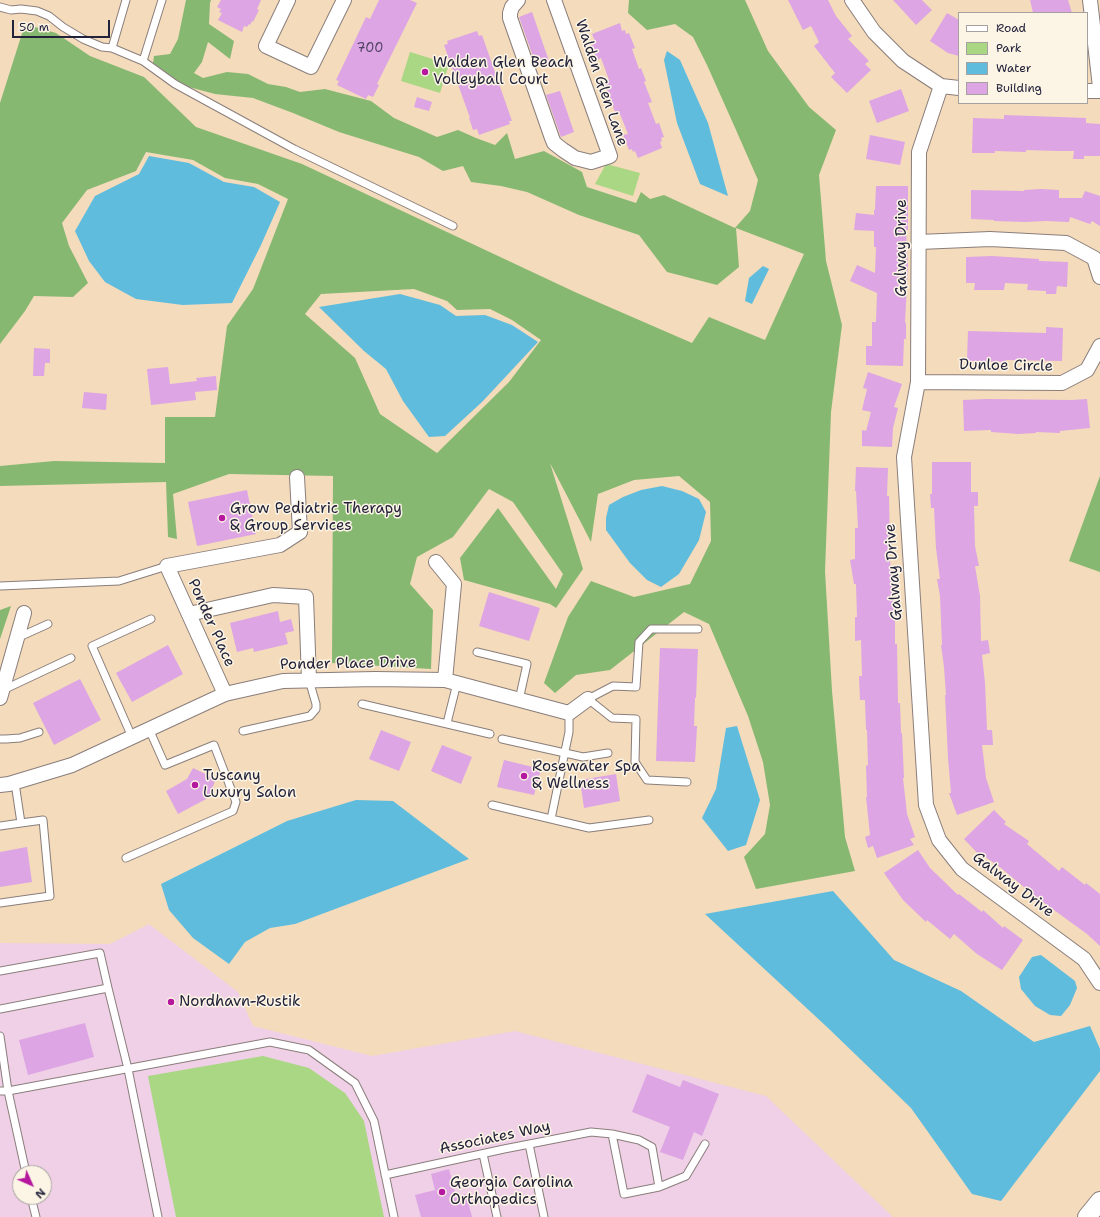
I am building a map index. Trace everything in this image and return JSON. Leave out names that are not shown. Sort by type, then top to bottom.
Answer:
[{"type":"street","points":[[288,0],[266,46],[312,66],[344,0]]},
{"type":"street","name":"Walden Glen Lane","points":[[518,0],[512,7],[510,18],[554,143],[576,158],[591,162],[610,156],[554,0]]},
{"type":"street","points":[[852,0],[874,32],[902,61],[941,86],[958,88]]},
{"type":"street","points":[[1090,0],[1100,87]]},
{"type":"street","name":"Galway Drive","points":[[941,86],[919,152],[918,382],[904,457],[926,805],[939,840],[962,870],[1084,959],[1100,983]]},
{"type":"street","points":[[1088,91],[1100,91]]},
{"type":"street","points":[[919,242],[990,239],[1066,243],[1094,258],[1100,277]]},
{"type":"street","name":"Dunloe Circle","points":[[918,382],[1062,383],[1087,370],[1100,346]]},
{"type":"street","points":[[167,566],[280,545],[300,532],[297,477]]},
{"type":"street","points":[[436,562],[454,584],[451,682]]},
{"type":"street","name":"Ponder Place","points":[[167,566],[225,694]]},
{"type":"street","points":[[189,614],[273,594],[306,597],[309,680]]},
{"type":"street","points":[[1,694],[24,613]]},
{"type":"street","name":"Ponder Place Drive","points":[[0,785],[15,783],[72,765],[225,694],[283,681],[375,679],[451,682],[569,713]]},
{"type":"street","points":[[569,713],[588,699]]},
{"type":"street","points":[[1087,1217],[1100,1201]]},
{"type":"lane","points":[[112,48],[126,0]]},
{"type":"lane","points":[[143,61],[162,0]]},
{"type":"lane","points":[[0,7],[11,10],[21,9],[37,11],[49,16],[63,27],[83,39],[102,47],[112,48],[143,61],[175,84],[288,145],[453,226]]},
{"type":"lane","points":[[0,586],[119,581],[167,566]]},
{"type":"lane","points":[[132,738],[92,646],[151,619]]},
{"type":"lane","points":[[17,638],[48,624]]},
{"type":"lane","points":[[687,782],[647,780],[635,762],[636,719],[612,718],[588,699],[613,686],[636,687],[639,642],[651,629],[698,629]]},
{"type":"lane","points":[[477,652],[528,664],[519,700]]},
{"type":"lane","points":[[1,694],[71,658]]},
{"type":"lane","points":[[243,731],[310,716],[316,709],[316,704],[309,680]]},
{"type":"lane","points":[[447,724],[451,682]]},
{"type":"lane","points":[[362,704],[490,734]]},
{"type":"lane","points":[[551,819],[569,732],[569,713]]},
{"type":"lane","points":[[126,858],[233,811],[236,802],[214,745],[165,765],[149,729]]},
{"type":"lane","points":[[0,738],[20,738],[39,732]]},
{"type":"lane","points":[[502,740],[583,757],[608,753]]},
{"type":"lane","points":[[15,783],[21,823]]},
{"type":"lane","points":[[492,805],[589,828],[649,820]]},
{"type":"lane","points":[[0,826],[43,820],[50,896],[0,903]]},
{"type":"lane","points":[[0,971],[100,953],[128,1069],[158,1217]]},
{"type":"lane","points":[[0,1009],[108,988]]},
{"type":"lane","points":[[0,1036],[8,1091],[24,1165]]},
{"type":"lane","points":[[0,1091],[8,1091],[270,1042],[309,1050],[355,1083],[374,1121],[394,1217]]},
{"type":"lane","name":"Associates Way","points":[[385,1175],[591,1132],[612,1134],[640,1140],[652,1148],[659,1187]]},
{"type":"lane","points":[[612,1134],[624,1194],[659,1187],[686,1176],[705,1144]]},
{"type":"lane","points":[[528,1144],[544,1217]]},
{"type":"lane","points":[[483,1154],[497,1217]]},
{"type":"lane","points":[[34,1205],[36,1217]]},
{"type":"shaded area","points":[[149,924],[238,992],[253,1026],[372,1056],[515,1031],[766,1096],[893,1217],[0,1217],[0,943],[110,944]]},
{"type":"green space","points":[[186,0],[211,0],[209,24],[234,41],[230,59],[208,42],[202,62],[194,73],[203,78],[227,72],[248,74],[268,84],[286,87],[300,92],[325,89],[371,101],[394,118],[437,137],[458,130],[495,145],[507,133],[515,159],[544,151],[582,172],[587,187],[636,203],[641,192],[650,199],[664,195],[735,228],[750,211],[758,180],[707,65],[693,37],[675,24],[647,30],[628,13],[629,0],[745,0],[768,51],[809,107],[836,130],[819,175],[826,261],[842,325],[831,412],[825,571],[832,691],[845,837],[855,871],[756,889],[744,857],[765,834],[770,805],[763,762],[748,716],[709,624],[684,612],[610,670],[576,675],[555,693],[544,683],[568,617],[591,581],[634,597],[690,584],[711,541],[710,502],[679,476],[634,480],[598,494],[591,542],[550,463],[583,569],[556,608],[550,604],[464,580],[460,558],[498,508],[556,589],[563,574],[513,502],[489,489],[453,537],[417,557],[410,584],[433,610],[431,669],[332,663],[333,476],[229,474],[173,494],[177,539],[168,537],[166,482],[0,486],[0,466],[54,461],[165,463],[165,417],[215,417],[227,326],[253,289],[288,199],[258,184],[225,178],[193,160],[146,152],[136,171],[87,190],[62,223],[69,246],[88,283],[73,297],[34,296],[25,311],[0,344],[0,103],[25,24],[56,33],[90,56],[144,77],[196,127],[302,164],[577,293],[692,343],[709,317],[765,340],[804,254],[736,228],[739,267],[717,285],[667,272],[639,235],[579,215],[527,192],[501,186],[471,182],[463,166],[443,171],[419,157],[339,132],[253,98],[215,94],[185,86],[153,63],[154,56],[170,54],[178,39]],"holes":[[[414,289],[447,301],[457,310],[490,309],[512,320],[541,340],[509,382],[437,453],[380,414],[355,358],[305,314],[321,294]]]},
{"type":"green space","name":"Walden Glen Beach Volleyball Court","points":[[410,52],[449,64],[440,93],[401,81]]},
{"type":"green space","points":[[606,164],[640,173],[633,196],[595,184]]},
{"type":"green space","points":[[1100,476],[1100,572],[1069,561]]},
{"type":"green space","points":[[11,606],[0,639],[0,610]]},
{"type":"green space","points":[[263,1056],[309,1068],[345,1093],[364,1121],[384,1217],[176,1217],[148,1076]]},
{"type":"water","points":[[667,51],[680,60],[708,123],[728,196],[700,184],[677,123],[664,60]]},
{"type":"water","points":[[149,156],[189,163],[224,182],[254,187],[280,202],[261,245],[232,303],[183,305],[136,299],[105,282],[89,261],[75,231],[95,196],[139,174]]},
{"type":"water","points":[[763,266],[769,269],[752,304],[745,301],[749,278]]},
{"type":"water","points":[[400,294],[440,305],[456,316],[485,315],[512,325],[538,342],[482,402],[445,436],[429,437],[403,401],[386,369],[364,351],[319,307]]},
{"type":"water","points":[[662,486],[682,491],[699,499],[706,512],[699,540],[679,574],[661,587],[647,580],[630,563],[606,530],[606,518],[609,505],[623,497],[641,490]]},
{"type":"water","points":[[737,726],[760,800],[746,845],[728,851],[702,818],[716,789],[726,728]]},
{"type":"water","points":[[356,800],[393,801],[469,859],[295,924],[270,928],[245,942],[229,964],[193,938],[169,910],[161,884],[287,821]]},
{"type":"water","points":[[833,891],[894,960],[961,991],[1034,1042],[1090,1026],[1100,1049],[1100,1071],[1001,1201],[972,1194],[911,1108],[827,1027],[705,914]]},
{"type":"water","points":[[1041,955],[1075,981],[1077,988],[1070,1005],[1061,1016],[1050,1015],[1035,1006],[1021,989],[1019,977],[1032,957]]},
{"type":"building","points":[[221,0],[261,0],[257,9],[259,10],[253,22],[252,21],[247,27],[244,26],[242,32],[218,20],[222,13],[219,12],[221,9],[217,7]]},
{"type":"building","points":[[379,0],[410,0],[417,3],[377,84],[379,85],[373,97],[368,95],[366,99],[337,85],[339,81],[336,80],[366,17],[370,19]]},
{"type":"building","points":[[788,0],[828,0],[836,16],[852,36],[848,39],[869,61],[865,64],[871,70],[847,93],[831,77],[835,73],[814,46],[819,42],[811,26],[803,30]]},
{"type":"building","points":[[893,0],[922,0],[932,10],[916,25]]},
{"type":"building","points":[[1030,0],[1068,0],[1072,12],[1033,12]]},
{"type":"building","points":[[532,12],[549,61],[536,65],[519,17]]},
{"type":"building","points":[[947,13],[958,19],[958,56],[948,53],[930,41]]},
{"type":"building","points":[[620,23],[622,31],[625,30],[626,34],[629,33],[635,48],[632,49],[639,69],[641,68],[646,81],[644,82],[652,102],[648,103],[656,124],[659,123],[664,137],[661,138],[662,141],[660,142],[662,148],[638,158],[635,151],[633,152],[632,149],[629,150],[623,135],[628,134],[620,114],[616,115],[604,81],[609,80],[601,58],[597,60],[591,45],[594,44],[593,41],[595,41],[592,34]]},
{"type":"building","points":[[477,31],[479,36],[482,35],[512,121],[509,121],[510,124],[479,135],[477,129],[473,130],[444,45],[448,44],[447,41]]},
{"type":"building","points":[[901,89],[909,111],[877,123],[869,101]]},
{"type":"building","points":[[560,91],[574,132],[561,137],[546,95]]},
{"type":"building","points":[[417,97],[432,102],[429,111],[414,107]]},
{"type":"building","points":[[1004,115],[1086,118],[1086,123],[1100,124],[1100,156],[1084,156],[1084,159],[1073,159],[1074,151],[1026,150],[1026,152],[995,151],[995,153],[972,153],[973,118],[1004,119]]},
{"type":"building","points":[[870,135],[905,142],[900,165],[866,159]]},
{"type":"building","points":[[876,186],[908,186],[908,230],[906,230],[908,267],[905,322],[906,339],[904,339],[903,366],[866,365],[866,346],[872,346],[872,322],[876,322],[877,293],[850,281],[857,265],[875,273],[876,247],[874,247],[874,231],[854,230],[856,213],[874,215]]},
{"type":"building","points":[[1041,189],[1059,190],[1059,198],[1082,198],[1085,191],[1100,196],[1100,226],[1092,221],[1090,224],[1070,217],[1069,222],[1025,222],[971,219],[971,190],[1024,191]]},
{"type":"building","points":[[992,256],[1039,259],[1039,261],[1068,262],[1067,287],[1057,286],[1056,294],[1046,294],[1046,291],[1027,290],[1028,284],[1005,283],[1004,290],[974,290],[975,283],[966,283],[966,257]]},
{"type":"building","points":[[1046,327],[1063,328],[1062,361],[967,361],[968,331],[1046,333]]},
{"type":"building","points":[[34,348],[50,349],[50,363],[45,363],[44,376],[33,376]]},
{"type":"building","points":[[168,367],[170,384],[197,381],[196,378],[216,376],[217,390],[195,392],[196,400],[151,405],[147,369]]},
{"type":"building","points":[[868,372],[902,384],[894,407],[898,408],[893,428],[892,447],[862,446],[862,430],[866,431],[871,412],[862,410],[867,389],[863,388]]},
{"type":"building","points":[[84,392],[107,394],[106,410],[82,408]]},
{"type":"building","points":[[1087,399],[1090,428],[1060,431],[1060,433],[1036,432],[1018,434],[991,432],[991,430],[964,431],[963,400]]},
{"type":"building","points":[[932,462],[971,462],[971,492],[978,492],[978,506],[974,506],[975,546],[979,566],[975,566],[980,596],[981,641],[988,640],[990,653],[982,655],[987,730],[992,730],[993,745],[982,745],[986,778],[994,802],[957,815],[949,793],[951,793],[948,758],[946,695],[941,645],[940,596],[937,579],[940,579],[936,548],[934,508],[931,508],[930,494],[932,494]]},
{"type":"building","points":[[856,467],[888,468],[887,496],[889,496],[890,551],[888,551],[894,583],[895,644],[897,644],[898,703],[900,703],[902,733],[903,778],[907,814],[915,837],[910,839],[914,845],[877,858],[873,846],[868,848],[865,837],[870,835],[866,797],[866,766],[868,765],[867,730],[865,700],[860,700],[859,676],[862,676],[861,640],[855,641],[855,617],[857,617],[856,584],[854,584],[850,560],[855,559],[855,528],[858,528],[855,491]]},
{"type":"building","name":"Grow Pediatric Therapy & Group Services","points":[[247,490],[256,534],[197,546],[188,502]]},
{"type":"building","points":[[489,592],[540,608],[529,641],[479,626]]},
{"type":"building","points":[[278,611],[280,622],[291,619],[294,631],[285,633],[288,644],[254,652],[253,648],[237,652],[230,623]]},
{"type":"building","points":[[168,645],[183,674],[132,702],[116,673]]},
{"type":"building","points":[[660,648],[698,649],[694,726],[697,726],[695,762],[656,761]]},
{"type":"building","points":[[80,679],[101,720],[54,745],[33,703]]},
{"type":"building","points":[[381,730],[411,742],[399,771],[369,759]]},
{"type":"building","points":[[442,745],[472,757],[461,784],[431,771]]},
{"type":"building","points":[[504,760],[541,769],[534,795],[497,787]]},
{"type":"building","name":"Tuscany Luxury Salon","points":[[193,768],[216,779],[208,798],[178,814],[166,791],[187,779]]},
{"type":"building","points":[[616,774],[620,801],[584,808],[580,780]]},
{"type":"building","points":[[994,810],[1006,822],[1004,824],[1029,841],[1027,844],[1059,871],[1062,867],[1085,885],[1086,883],[1100,894],[1100,946],[1087,934],[1036,897],[1001,868],[981,854],[980,856],[964,839]]},
{"type":"building","points":[[27,847],[32,882],[0,887],[0,852]]},
{"type":"building","points":[[918,850],[930,868],[958,895],[959,894],[982,912],[983,910],[1003,928],[1004,926],[1023,940],[1002,970],[977,954],[954,934],[950,939],[927,920],[926,922],[903,900],[884,873]]},
{"type":"building","points":[[85,1023],[94,1057],[28,1075],[19,1040]]},
{"type":"building","points":[[647,1074],[680,1087],[683,1080],[719,1094],[702,1136],[694,1132],[683,1160],[660,1152],[670,1127],[632,1112]]},
{"type":"building","name":"Georgia Carolina Orthopedics","points":[[449,1169],[456,1196],[466,1194],[472,1217],[421,1217],[415,1195],[435,1190],[431,1174]]},
{"type":"place","name":"Walden Glen Beach Volleyball Court","points":[[425,72]]},
{"type":"place","name":"Grow Pediatric Therapy & Group Services","points":[[222,518]]},
{"type":"place","name":"Rosewater Spa & Wellness","points":[[524,776]]},
{"type":"place","name":"Tuscany Luxury Salon","points":[[195,785]]},
{"type":"place","name":"Nordhavn-Rustik","points":[[171,1002]]},
{"type":"place","name":"Georgia Carolina Orthopedics","points":[[442,1192]]}]
